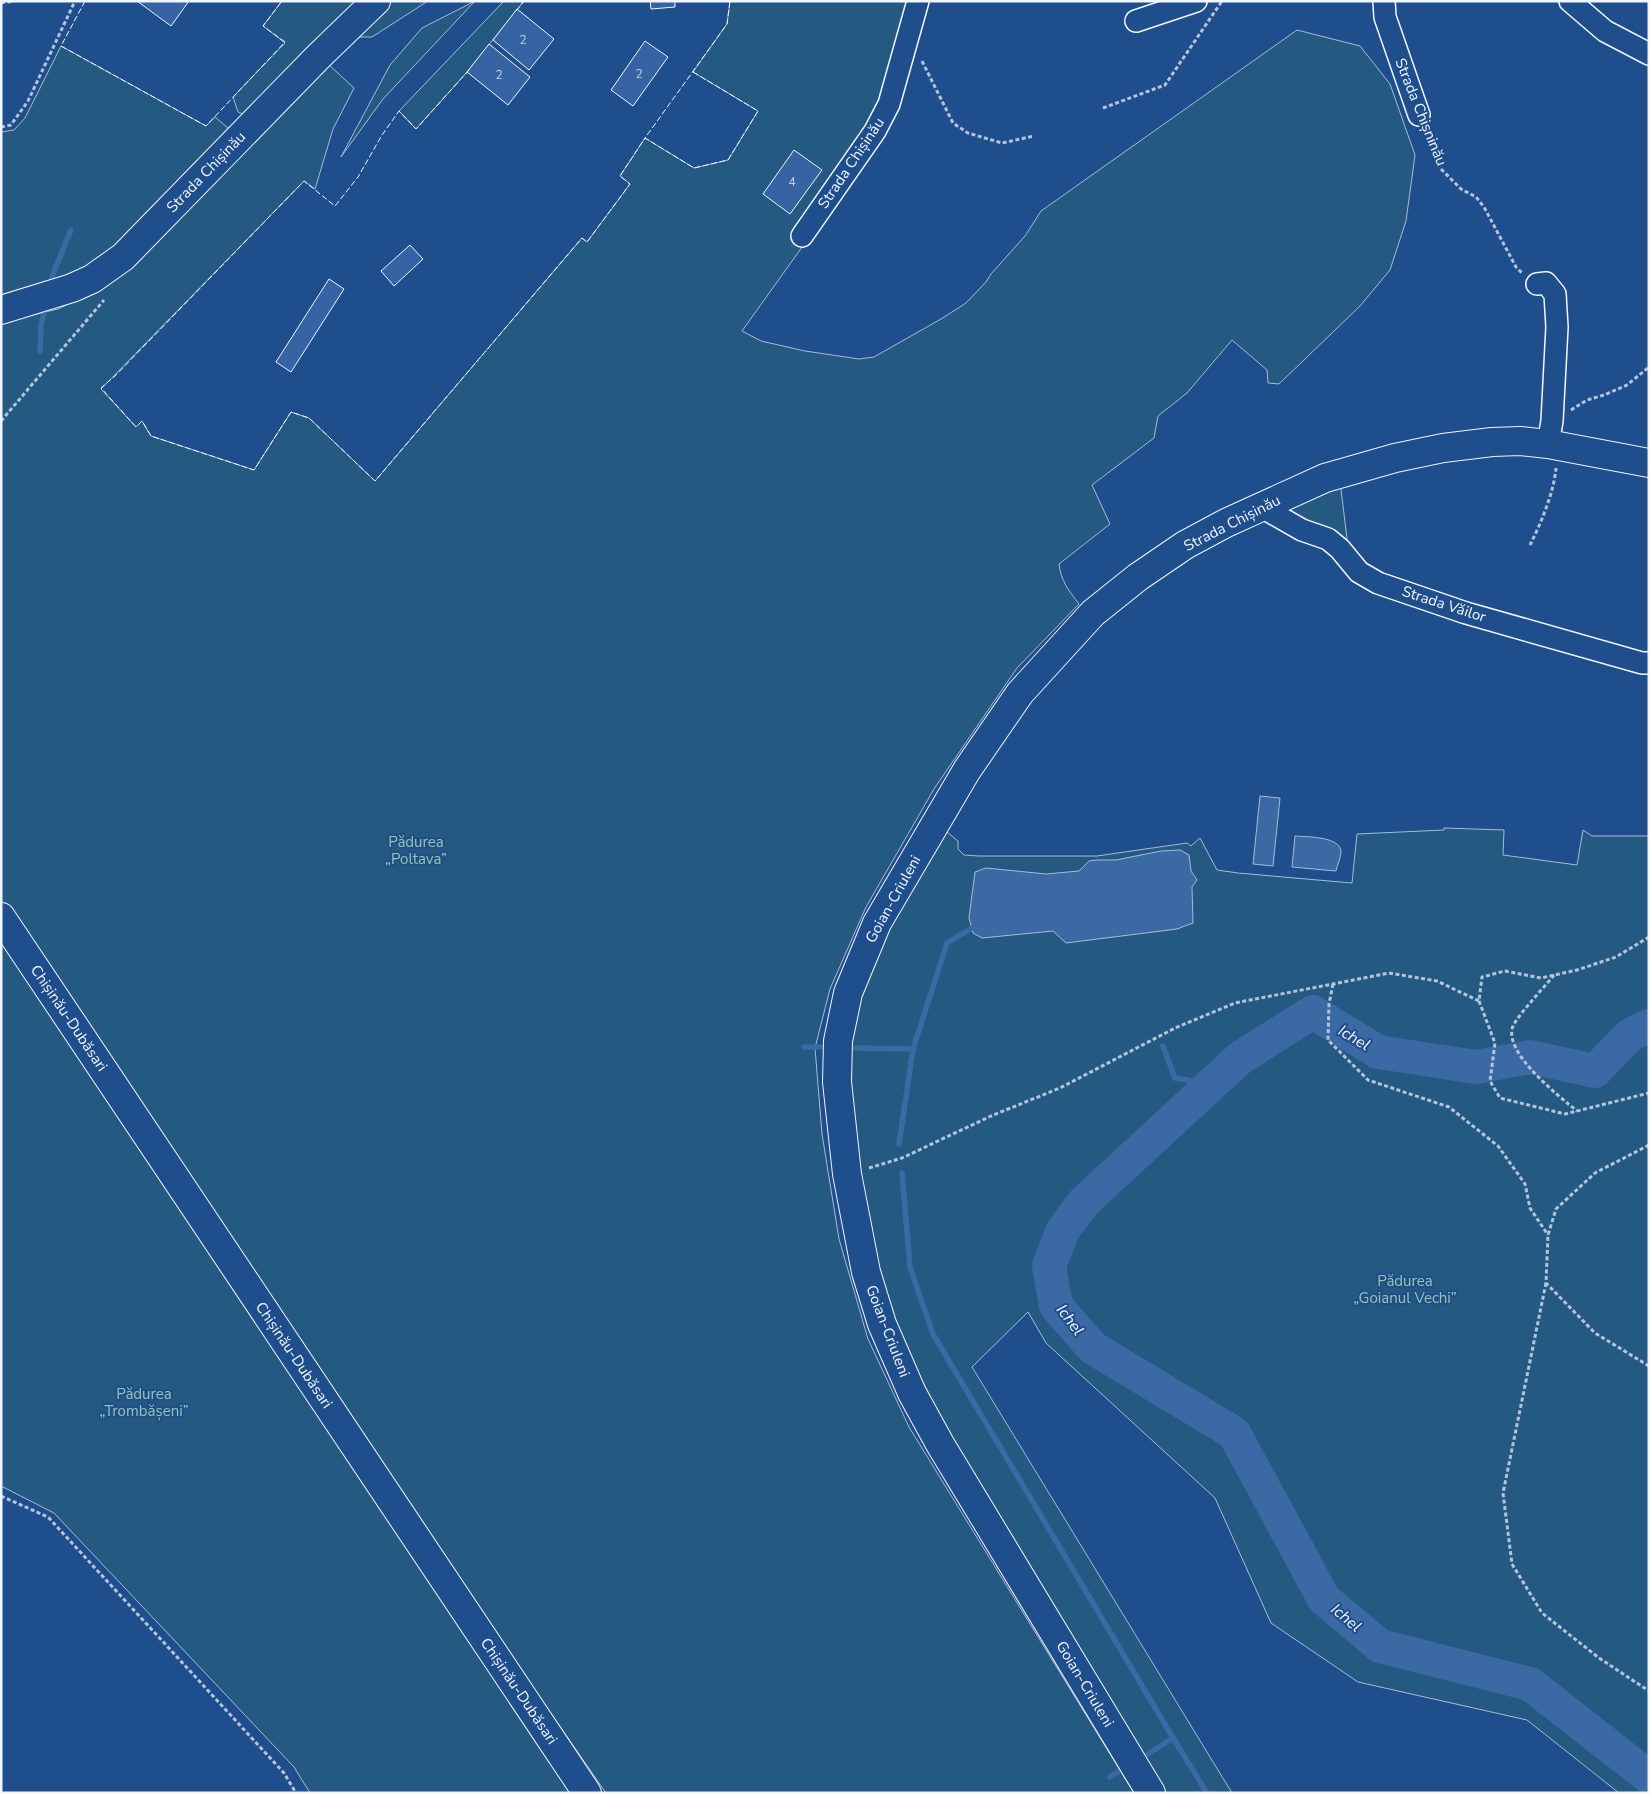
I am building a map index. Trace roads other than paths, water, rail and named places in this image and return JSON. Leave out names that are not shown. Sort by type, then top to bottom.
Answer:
[{"type":"main road","name":"Strada Chișinău","points":[[7,309],[72,288],[92,279],[124,257],[376,1]]},
{"type":"main road","name":"Strada Chișinău","points":[[934,827],[967,770],[1020,693],[1093,613],[1138,577],[1185,545],[1260,506],[1325,478],[1396,458],[1443,448],[1492,442],[1553,437],[1649,463]]},
{"type":"main road","name":"Goian-Criuleni","points":[[934,827],[877,923],[848,994],[838,1041],[837,1082],[847,1174],[866,1272],[882,1324],[912,1393],[940,1444],[1151,1793]]},
{"type":"main road","name":"Chișinău-Dubăsari","points":[[1,917],[587,1793]]},
{"type":"street","name":"Strada Chișinău","points":[[802,236],[876,131],[889,104],[918,1]]},
{"type":"street","points":[[1136,21],[1196,1]]},
{"type":"street","name":"Strada Chișninău","points":[[1384,1],[1385,18],[1418,115]]},
{"type":"street","points":[[1570,1],[1605,31],[1649,54]]},
{"type":"street","points":[[1537,284],[1546,283],[1555,294],[1557,327],[1553,437]]},
{"type":"street","name":"Strada Văilor","points":[[1260,506],[1302,530],[1328,539],[1340,549],[1359,572],[1378,583],[1466,613],[1642,663],[1649,663]]},
{"type":"waterway","points":[[50,286],[71,230]]},
{"type":"waterway","points":[[40,351],[41,325],[46,305]]},
{"type":"waterway","points":[[899,1144],[913,1049],[947,943],[972,928]]},
{"type":"waterway","name":"Ichel","points":[[1649,1026],[1630,1035],[1595,1071],[1530,1057],[1476,1067],[1378,1052],[1313,1012],[1240,1058],[1084,1202],[1063,1230],[1049,1266],[1056,1306],[1093,1348],[1234,1433],[1324,1599],[1380,1646],[1530,1684],[1649,1777]]},
{"type":"waterway","points":[[1163,1046],[1175,1078],[1188,1080],[1207,1088]]},
{"type":"waterway","points":[[804,1047],[821,1047]]},
{"type":"waterway","points":[[855,1048],[913,1049]]},
{"type":"waterway","points":[[902,1173],[910,1267],[933,1334],[1207,1793]]},
{"type":"waterway","points":[[1148,1754],[1173,1738]]},
{"type":"waterway","points":[[1110,1777],[1118,1772]]},
{"type":"park label","name":"Pădurea „Poltava”","points":[[416,850]]},
{"type":"park label","name":"Pădurea „Goianul Vechi”","points":[[1405,1290]]},
{"type":"park label","name":"Pădurea „Trombășeni”","points":[[144,1402]]}]
